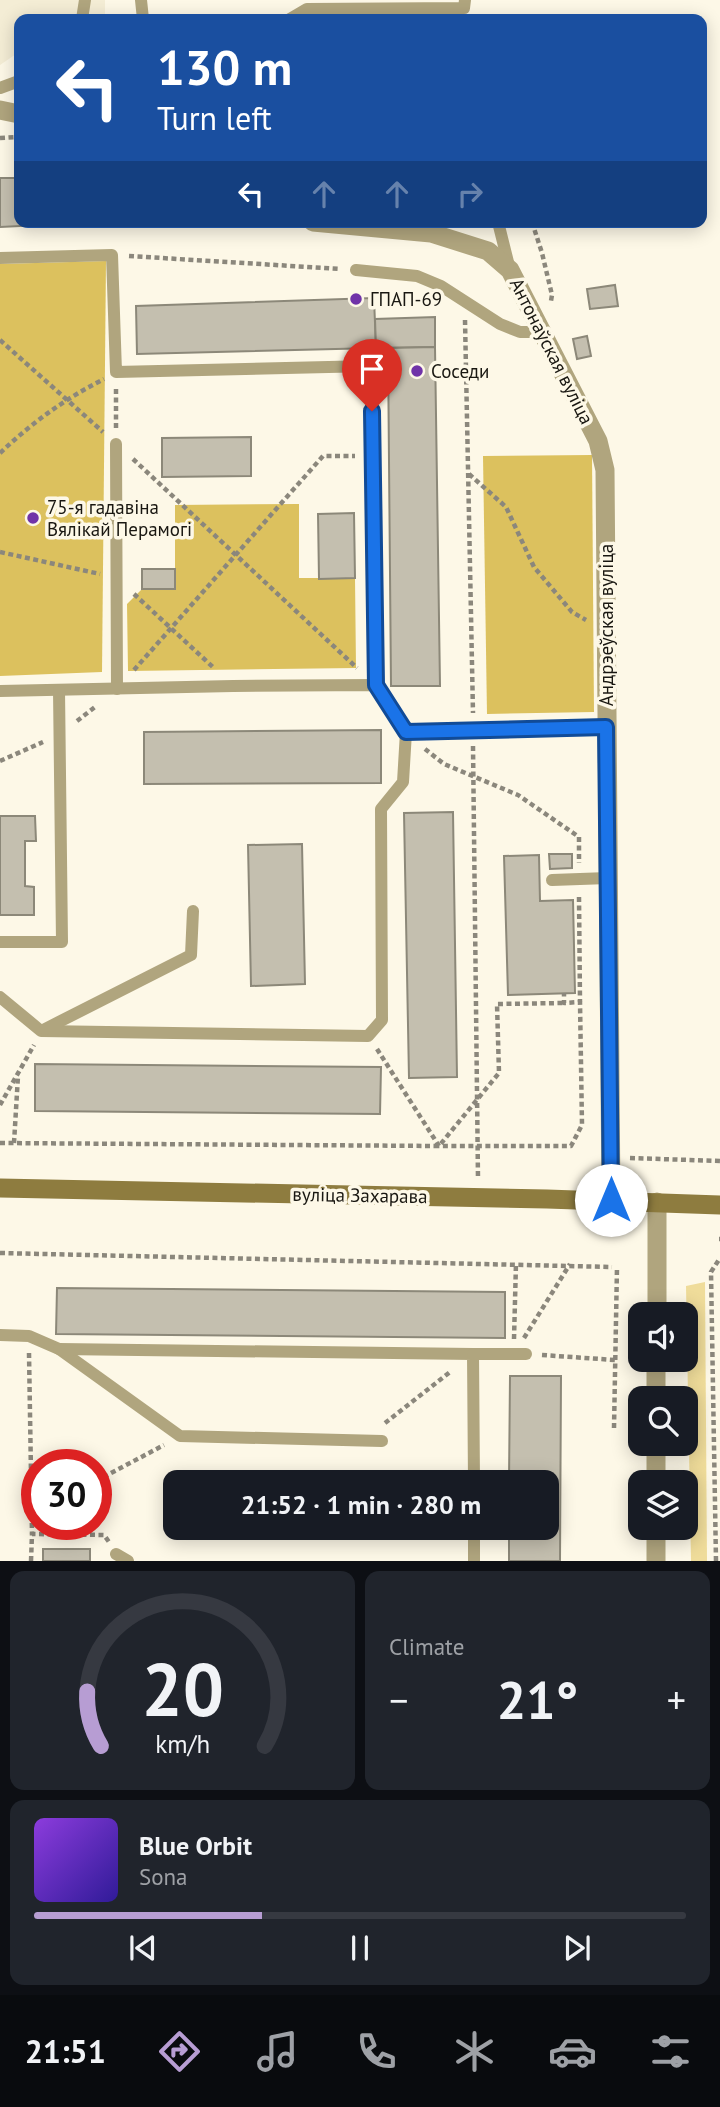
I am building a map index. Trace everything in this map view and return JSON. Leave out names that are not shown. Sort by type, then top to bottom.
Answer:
[{"type":"main road","name":"вуліца Захарава","points":[[0,1188],[611,1200],[720,1205]]},
{"type":"street","name":"Антонаўская вуліца","points":[[377,228],[430,233],[488,251],[510,270],[598,441],[605,470]]},
{"type":"street","name":"Андрэеўская вуліца","points":[[605,470],[611,1200]]},
{"type":"street","points":[[657,1202],[657,1302]]},
{"type":"street","points":[[656,1540],[656,1561]]},
{"type":"lane","points":[[308,4],[464,8],[465,0]]},
{"type":"lane","points":[[500,228],[510,270]]},
{"type":"lane","points":[[0,258],[112,255],[116,372],[371,366],[376,685],[406,732],[403,782],[381,809],[382,1020],[369,1036],[41,1031],[0,997]]},
{"type":"lane","points":[[356,270],[417,276],[441,286],[500,324],[520,332],[542,332]]},
{"type":"lane","points":[[116,444],[117,689]]},
{"type":"lane","points":[[0,691],[376,685]]},
{"type":"lane","points":[[0,942],[62,942],[59,690]]},
{"type":"lane","points":[[406,732],[606,727]]},
{"type":"lane","points":[[552,880],[608,878]]},
{"type":"lane","points":[[41,1031],[191,955],[193,911]]},
{"type":"lane","points":[[0,1335],[29,1336],[59,1349],[180,1436],[382,1441]]},
{"type":"lane","points":[[59,1349],[520,1354]]},
{"type":"lane","points":[[473,1354],[474,1470]]},
{"type":"lane","points":[[474,1540],[474,1561]]},
{"type":"lane","points":[[116,1553],[128,1561]]},
{"type":"path","points":[[534,228],[552,295],[542,332]]},
{"type":"path","points":[[112,255],[356,270]]},
{"type":"path","points":[[465,332],[474,776],[478,1197]]},
{"type":"path","points":[[0,340],[236,553],[376,685]]},
{"type":"path","points":[[0,453],[31,424],[67,398],[116,372],[116,444]]},
{"type":"path","points":[[117,689],[323,456],[373,456]]},
{"type":"path","points":[[468,473],[506,507],[534,567],[572,611],[606,631]]},
{"type":"path","points":[[0,1143],[571,1146],[582,1125],[579,837],[518,795],[443,764],[406,732]]},
{"type":"path","points":[[564,993],[564,1003]]},
{"type":"path","points":[[439,1146],[499,1073],[497,1004],[580,1002]]},
{"type":"path","points":[[0,1105],[41,1031]]},
{"type":"path","points":[[369,1036],[439,1146]]},
{"type":"path","points":[[14,1143],[19,1071]]},
{"type":"path","points":[[630,1158],[720,1160]]},
{"type":"path","points":[[0,1253],[614,1267],[614,1428]]},
{"type":"path","points":[[716,1561],[711,1272],[720,1258]]},
{"type":"path","points":[[516,1263],[520,1354]]},
{"type":"path","points":[[520,1354],[570,1264]]},
{"type":"path","points":[[29,1336],[32,1449]]},
{"type":"path","points":[[362,1441],[473,1354]]},
{"type":"path","points":[[520,1354],[615,1360]]},
{"type":"path","points":[[112,1472],[180,1436]]},
{"type":"path","points":[[31,1561],[32,1540]]},
{"type":"path","points":[[107,1540],[116,1553]]},
{"type":"shaded area","points":[[0,0],[105,0],[105,14],[14,14],[14,55],[0,65]]},
{"type":"shaded area","points":[[106,261],[102,672],[0,676],[0,264]]},
{"type":"shaded area","points":[[592,455],[594,712],[487,714],[483,456]]},
{"type":"shaded area","points":[[299,504],[299,578],[355,578],[356,668],[128,671],[127,604],[142,589],[175,589],[175,505]]},
{"type":"shaded area","points":[[705,1282],[707,1561],[691,1561],[691,1540],[698,1540],[698,1470],[689,1470],[689,1456],[698,1456],[698,1386],[688,1386],[688,1372],[698,1372],[698,1302],[686,1302],[686,1286]]},
{"type":"building","points":[[0,178],[14,178],[14,226],[0,227]]},
{"type":"building","points":[[615,285],[618,306],[590,309],[587,289]]},
{"type":"building","points":[[374,298],[376,348],[137,354],[136,306]]},
{"type":"building","points":[[435,317],[435,347],[376,348],[375,319]]},
{"type":"building","points":[[587,336],[591,356],[577,359],[573,339]]},
{"type":"building","points":[[435,347],[440,686],[391,686],[388,348]]},
{"type":"building","points":[[251,437],[251,476],[162,477],[162,438]]},
{"type":"building","points":[[354,513],[355,578],[319,579],[318,514]]},
{"type":"building","points":[[142,569],[175,569],[175,589],[142,589]]},
{"type":"building","points":[[381,730],[381,783],[144,784],[144,732]]},
{"type":"building","points":[[453,812],[457,1077],[409,1078],[404,813]]},
{"type":"building","points":[[0,816],[35,816],[36,841],[25,841],[25,886],[34,887],[34,915],[0,915]]},
{"type":"building","points":[[302,844],[305,984],[251,986],[248,845]]},
{"type":"building","points":[[549,854],[572,854],[572,868],[550,869]]},
{"type":"building","points":[[539,855],[540,901],[573,900],[575,993],[508,995],[504,856]]},
{"type":"building","points":[[35,1064],[381,1067],[380,1114],[35,1111]]},
{"type":"building","points":[[57,1288],[505,1292],[505,1338],[56,1334]]},
{"type":"building","points":[[510,1376],[561,1376],[560,1561],[509,1561],[509,1540],[559,1540],[559,1470],[509,1470]]},
{"type":"building","points":[[43,1549],[90,1549],[90,1561],[43,1561]]},
{"type":"place","name":"ГПАП-69","points":[[356,299]]},
{"type":"place","name":"Соседи","points":[[417,371]]},
{"type":"place","name":"75-я гадавіна Вялікай Перамогі","points":[[33,518]]},
{"type":"route","points":[[372,411],[376,685],[406,732],[606,727],[611,1200]]}]
